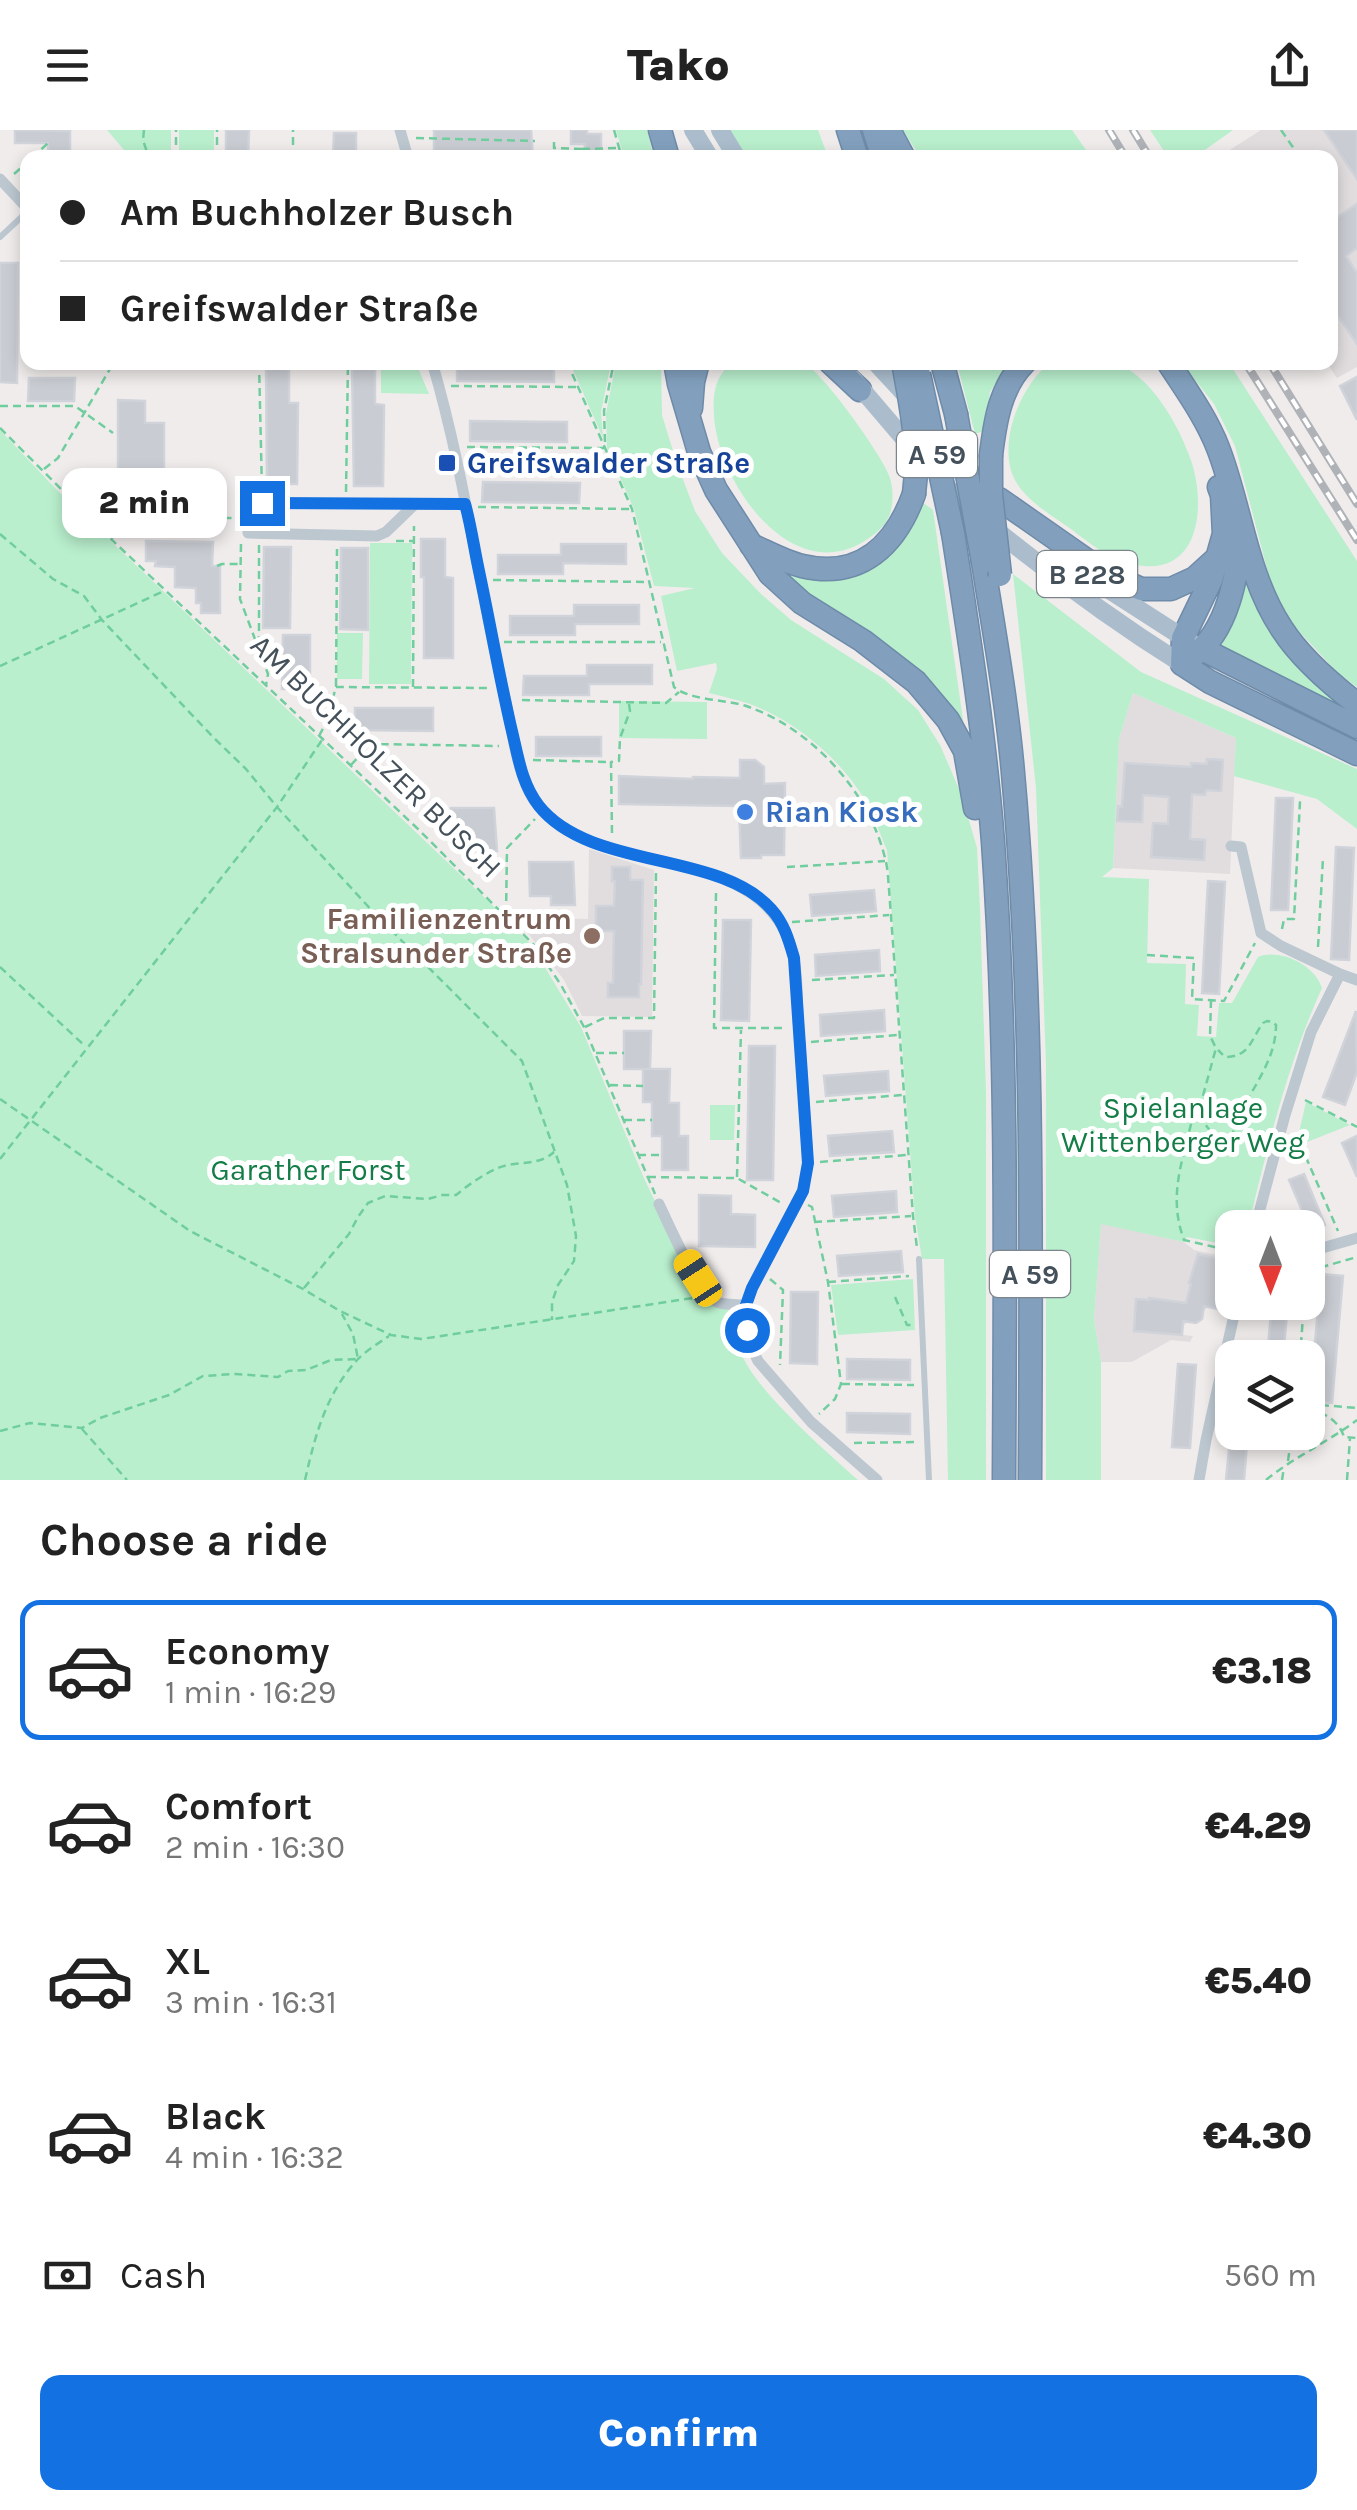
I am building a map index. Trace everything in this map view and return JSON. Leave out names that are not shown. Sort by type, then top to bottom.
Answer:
[{"type":"highway","points":[[690,370],[690,418],[700,452],[716,490],[770,574],[802,603],[916,682],[948,720],[965,751],[973,783],[982,910],[998,931]]},
{"type":"highway","points":[[839,370],[860,390]]},
{"type":"highway","points":[[751,545],[802,566],[838,567],[871,557],[894,536],[914,494],[913,370]]},
{"type":"highway","name":"A 59","points":[[914,370],[953,533],[980,707],[993,841],[1005,1184],[1004,1480]]},
{"type":"highway","name":"A 59","points":[[944,370],[1010,662],[1003,685],[1013,772],[1026,994],[1030,1480]]},
{"type":"highway","points":[[992,569],[991,455],[1002,398],[1019,370]]},
{"type":"highway","points":[[1157,370],[1208,451],[1222,495],[1224,534],[1219,556],[1193,644],[1182,664]]},
{"type":"highway","points":[[1173,370],[1218,446],[1262,588],[1282,629],[1328,682],[1357,704]]},
{"type":"highway","points":[[998,499],[1105,572],[1141,589],[1172,589],[1196,578],[1219,556]]},
{"type":"highway","points":[[1193,644],[1224,614],[1236,577],[1242,530]]},
{"type":"highway","name":"B 228","points":[[1193,644],[1357,727]]},
{"type":"highway","name":"B 228","points":[[1182,664],[1210,682],[1357,754]]},
{"type":"main road","points":[[846,370],[860,390]]},
{"type":"main road","name":"B 228","points":[[882,370],[998,499],[1041,538],[1109,590],[1193,644]]},
{"type":"main road","name":"B 228","points":[[860,390],[946,487],[1046,570],[1182,664]]},
{"type":"street","points":[[2,181],[20,201]]},
{"type":"street","points":[[434,370],[504,694],[531,795],[569,831],[612,848],[737,884],[773,910],[789,941],[796,981],[808,1163],[796,1205],[746,1305],[747,1330],[758,1360],[779,1387],[832,1443],[877,1480]]},
{"type":"street","points":[[414,504],[377,536],[248,533],[248,503],[414,504],[466,505]]},
{"type":"street","points":[[1231,846],[1241,848],[1260,933],[1317,964],[1357,980]]},
{"type":"street","points":[[1260,1210],[1311,1032],[1340,974]]},
{"type":"street","points":[[659,1204],[686,1261],[709,1296],[722,1304],[746,1305]]},
{"type":"street","points":[[1325,1247],[1357,1238]]},
{"type":"street","points":[[1199,1480],[1233,1320]]},
{"type":"lane","points":[[0,237],[20,218]]},
{"type":"lane","points":[[920,1259],[928,1480]]},
{"type":"path","points":[[554,142],[554,148],[620,148],[614,130]]},
{"type":"path","points":[[402,134],[535,141]]},
{"type":"path","points":[[41,150],[48,144]]},
{"type":"path","points":[[42,471],[58,458],[109,370]]},
{"type":"path","points":[[259,370],[262,503]]},
{"type":"path","points":[[346,504],[348,370]]},
{"type":"path","points":[[571,370],[632,509],[672,682],[679,692],[765,714],[813,746],[831,762],[862,802],[886,861],[912,1216],[920,1259]]},
{"type":"path","points":[[606,448],[604,411],[612,370]]},
{"type":"path","points":[[439,386],[578,387]]},
{"type":"path","points":[[0,406],[74,406],[113,433]]},
{"type":"path","name":"AM BUCHHOLZER BUSCH","points":[[0,428],[534,945],[584,1027],[659,1204]]},
{"type":"path","points":[[453,448],[606,448]]},
{"type":"path","points":[[413,686],[414,504]]},
{"type":"path","points":[[466,505],[632,509]]},
{"type":"path","points":[[111,539],[153,518],[240,518]]},
{"type":"path","points":[[241,533],[240,600],[268,674],[266,685]]},
{"type":"path","points":[[259,533],[259,648]]},
{"type":"path","points":[[0,534],[53,579],[84,596],[376,915],[522,1061],[567,1185],[576,1236],[574,1261],[552,1302],[552,1320]]},
{"type":"path","points":[[0,1159],[277,807],[321,738],[336,687],[337,535]]},
{"type":"path","points":[[216,566],[240,564]]},
{"type":"path","points":[[481,580],[650,582]]},
{"type":"path","points":[[0,666],[165,590]]},
{"type":"path","points":[[493,642],[662,642]]},
{"type":"path","points":[[336,687],[413,686],[630,703],[666,703],[679,692]]},
{"type":"path","points":[[520,760],[619,761],[620,738],[630,703]]},
{"type":"path","points":[[350,766],[370,744],[516,746]]},
{"type":"path","points":[[612,762],[612,848]]},
{"type":"path","points":[[1280,946],[1284,919],[1294,919],[1300,801]]},
{"type":"path","points":[[506,914],[507,848],[543,810]]},
{"type":"path","points":[[1317,964],[1323,858]]},
{"type":"path","points":[[584,1027],[604,1018],[654,1018],[656,861]]},
{"type":"path","points":[[787,868],[886,861]]},
{"type":"path","points":[[716,876],[714,1028],[799,1028]]},
{"type":"path","points":[[780,922],[891,914]]},
{"type":"path","points":[[1147,955],[1194,958],[1192,999],[1224,1001],[1260,933]]},
{"type":"path","points":[[0,968],[86,1048]]},
{"type":"path","points":[[796,981],[895,975]]},
{"type":"path","points":[[1198,1114],[1216,1141],[1229,1144],[1238,1116],[1270,1056],[1276,1026],[1267,1021],[1242,1054],[1225,1057],[1210,1036],[1211,1000]]},
{"type":"path","points":[[737,1178],[741,1028]]},
{"type":"path","points":[[800,1043],[900,1035]]},
{"type":"path","points":[[1215,1247],[1184,1240],[1175,1202],[1192,1120],[1198,1114],[1216,1048]]},
{"type":"path","points":[[596,1052],[624,1052]]},
{"type":"path","points":[[609,1085],[643,1086]]},
{"type":"path","points":[[1292,1092],[1357,1127]]},
{"type":"path","points":[[804,1102],[904,1094]]},
{"type":"path","points":[[0,1099],[190,1231],[391,1335],[422,1340],[709,1296]]},
{"type":"path","points":[[1346,1122],[1357,1116]]},
{"type":"path","points":[[623,1120],[652,1120]]},
{"type":"path","points":[[1279,1136],[1298,1140],[1342,1242]]},
{"type":"path","points":[[302,1289],[349,1234],[368,1203],[385,1196],[456,1196],[498,1168],[545,1160],[555,1151]]},
{"type":"path","points":[[638,1155],[662,1154]]},
{"type":"path","points":[[808,1163],[908,1155]]},
{"type":"path","points":[[646,1177],[737,1178],[796,1205],[812,1208],[828,1282],[841,1384],[835,1400],[810,1422]]},
{"type":"path","points":[[814,1222],[912,1216]]},
{"type":"path","points":[[1325,1266],[1357,1257]]},
{"type":"path","points":[[761,1272],[783,1290],[779,1387]]},
{"type":"path","points":[[828,1282],[920,1275]]},
{"type":"path","points":[[895,1297],[907,1325],[923,1325]]},
{"type":"path","points":[[340,1311],[354,1334],[358,1360]]},
{"type":"path","points":[[305,1480],[329,1399],[358,1360],[391,1335]]},
{"type":"path","points":[[0,1431],[30,1423],[82,1428],[169,1395],[203,1376],[278,1377],[330,1360],[358,1360]]},
{"type":"path","points":[[841,1384],[925,1385]]},
{"type":"path","points":[[1325,1406],[1357,1408]]},
{"type":"path","points":[[1325,1414],[1344,1438],[1357,1438]]},
{"type":"path","points":[[1266,1480],[1357,1420]]},
{"type":"path","points":[[82,1428],[128,1480]]},
{"type":"path","points":[[1347,1480],[1350,1438]]},
{"type":"path","points":[[832,1443],[928,1442]]},
{"type":"path","points":[[1282,1480],[1289,1450]]},
{"type":"shaded area","points":[[1261,130],[1357,130],[1357,367],[1337,378],[1332,370],[1338,370],[1338,150],[1230,150]]},
{"type":"shaded area","points":[[1133,693],[1236,738],[1230,874],[1113,868],[1119,739]]},
{"type":"shaded area","name":"Familienzentrum Stralsunder Straße","points":[[589,849],[654,870],[652,1017],[582,1016],[564,980],[524,928],[534,918],[588,919]]},
{"type":"shaded area","points":[[1101,1223],[1184,1242],[1194,1250],[1215,1254],[1215,1308],[1208,1307],[1202,1319],[1183,1326],[1183,1335],[1193,1336],[1190,1342],[1171,1340],[1132,1362],[1101,1362],[1094,1319]]},
{"type":"green space","points":[[107,130],[171,130],[171,150],[124,150]]},
{"type":"green space","points":[[179,130],[214,130],[214,150],[179,150]]},
{"type":"green space","points":[[616,130],[647,130],[652,150],[622,150]]},
{"type":"green space","points":[[728,130],[818,130],[825,150],[741,150]]},
{"type":"green space","points":[[903,130],[1072,130],[1086,150],[916,150]]},
{"type":"green space","points":[[1150,130],[1233,130],[1205,150],[1163,150]]},
{"type":"green space","points":[[381,370],[419,370],[429,394],[381,393]]},
{"type":"green space","points":[[573,370],[610,370],[601,412],[603,438]]},
{"type":"green space","points":[[615,370],[661,370],[662,415],[676,461],[695,511],[722,553],[791,620],[884,679],[918,710],[940,745],[962,796],[977,848],[980,909],[986,1092],[986,1480],[948,1480],[944,1259],[922,1259],[915,1216],[887,850],[855,784],[814,742],[764,710],[709,693],[716,663],[677,671],[661,596],[695,588],[654,586],[634,509],[607,448],[606,413]]},
{"type":"green space","points":[[724,370],[812,370],[851,415],[890,478],[891,512],[876,533],[836,552],[809,550],[784,539],[762,520],[743,496],[719,442],[714,394]]},
{"type":"green space","points":[[959,370],[1004,370],[990,392],[984,431],[975,434]]},
{"type":"green space","points":[[1128,370],[1160,401],[1189,455],[1197,489],[1195,527],[1179,556],[1164,564],[1124,562],[1088,542],[1023,492],[1011,471],[1009,437],[1020,402],[1039,373]]},
{"type":"green space","points":[[1187,370],[1234,370],[1357,561],[1357,687],[1338,673],[1293,625],[1271,584],[1235,446],[1214,404]]},
{"type":"green space","name":"Garather Forst","points":[[0,430],[55,488],[532,946],[581,1027],[683,1261],[705,1297],[737,1310],[737,1335],[747,1366],[792,1419],[858,1480],[0,1480]]},
{"type":"green space","points":[[919,500],[933,510],[966,741],[761,553],[789,573],[804,578],[831,578],[862,570],[895,549]]},
{"type":"green space","points":[[370,543],[412,543],[411,684],[369,684]]},
{"type":"green space","points":[[1244,558],[1357,719],[1212,645]]},
{"type":"green space","name":"Spielanlage Wittenberger Weg","points":[[1013,574],[1141,672],[1357,769],[1357,829],[1317,799],[1234,776],[1236,738],[1133,693],[1119,739],[1113,868],[1102,877],[1149,879],[1147,963],[1186,964],[1185,1004],[1199,1005],[1197,1036],[1216,1037],[1219,1003],[1232,1003],[1258,957],[1276,955],[1296,960],[1312,972],[1322,988],[1288,1076],[1252,1210],[1215,1210],[1215,1243],[1187,1237],[1184,1242],[1101,1224],[1094,1319],[1101,1362],[1101,1480],[1046,1480],[1046,1064],[1036,788]]},
{"type":"green space","points":[[337,633],[363,633],[362,679],[337,679]]},
{"type":"green space","points":[[619,701],[707,702],[707,739],[619,738]]},
{"type":"green space","points":[[1306,1102],[1350,1125],[1302,1144],[1298,1137]]},
{"type":"green space","points":[[710,1105],[735,1105],[734,1140],[710,1140]]},
{"type":"green space","points":[[913,1279],[915,1330],[838,1335],[831,1285]]},
{"type":"building","points":[[15,130],[70,131],[70,150],[48,150],[48,143],[15,143]]},
{"type":"building","points":[[226,130],[249,130],[248,150],[226,150]]},
{"type":"building","points":[[434,130],[531,130],[532,150],[434,150]]},
{"type":"building","points":[[571,130],[601,134],[601,150],[585,150],[585,144],[571,144]]},
{"type":"building","points":[[1324,130],[1357,130],[1357,179],[1338,150]]},
{"type":"building","points":[[334,133],[356,133],[356,150],[333,150]]},
{"type":"building","points":[[1357,204],[1357,248],[1346,256],[1357,273],[1357,344],[1338,316],[1338,217]]},
{"type":"building","points":[[0,263],[18,263],[17,383],[0,382]]},
{"type":"building","points":[[266,370],[289,370],[289,403],[298,403],[297,484],[267,484]]},
{"type":"building","points":[[352,370],[375,370],[375,404],[384,405],[383,486],[354,486]]},
{"type":"building","points":[[457,370],[554,370],[554,382],[457,381]]},
{"type":"building","points":[[1357,377],[1357,420],[1340,386]]},
{"type":"building","points":[[29,378],[75,378],[74,401],[28,401]]},
{"type":"building","points":[[118,400],[145,401],[145,423],[164,423],[164,491],[130,491],[131,471],[118,471]]},
{"type":"building","points":[[470,421],[567,422],[567,442],[470,441]]},
{"type":"building","points":[[483,482],[580,483],[579,503],[482,502]]},
{"type":"building","points":[[421,539],[445,539],[445,577],[453,578],[453,658],[424,658]]},
{"type":"building","points":[[146,541],[213,542],[212,566],[220,566],[220,613],[201,613],[196,588],[175,587],[175,567],[155,566],[156,561],[146,561]]},
{"type":"building","points":[[561,544],[626,544],[626,564],[563,563],[563,574],[498,574],[498,555],[561,555]]},
{"type":"building","points":[[264,547],[291,547],[290,628],[263,628]]},
{"type":"building","points":[[341,548],[368,548],[368,630],[340,629]]},
{"type":"building","points":[[574,605],[639,605],[639,624],[575,624],[575,635],[510,635],[510,616],[574,616]]},
{"type":"building","points":[[283,635],[310,635],[310,689],[282,689]]},
{"type":"building","points":[[587,665],[652,665],[652,684],[589,684],[589,695],[523,695],[524,676],[587,676]]},
{"type":"building","points":[[355,708],[433,708],[433,731],[355,730]]},
{"type":"building","points":[[536,737],[601,737],[601,756],[536,756]]},
{"type":"building","points":[[1207,759],[1223,760],[1221,791],[1192,794],[1190,839],[1205,840],[1204,860],[1151,857],[1153,823],[1168,824],[1169,797],[1143,795],[1142,822],[1117,821],[1118,806],[1122,807],[1125,763],[1191,767],[1191,763],[1207,764]]},
{"type":"building","points":[[740,760],[755,760],[764,767],[764,784],[785,783],[784,855],[741,858],[739,806],[619,804],[619,776],[740,778]]},
{"type":"building","points":[[1276,798],[1293,798],[1288,910],[1271,910]]},
{"type":"building","points":[[451,808],[494,808],[497,851],[472,851],[472,842],[451,842]]},
{"type":"building","points":[[1336,847],[1354,848],[1349,960],[1331,959]]},
{"type":"building","points":[[529,862],[573,862],[575,905],[551,905],[551,896],[530,896]]},
{"type":"building","points":[[612,867],[630,867],[630,880],[643,880],[639,997],[608,997],[608,983],[613,983],[614,931],[596,931],[596,906],[614,906]]},
{"type":"building","points":[[1208,881],[1225,882],[1219,994],[1202,993]]},
{"type":"building","points":[[874,890],[876,911],[812,916],[810,895]]},
{"type":"building","points":[[723,920],[751,920],[749,1021],[721,1020]]},
{"type":"building","points":[[879,950],[880,971],[816,976],[815,955]]},
{"type":"building","points":[[884,1010],[885,1031],[821,1036],[820,1015]]},
{"type":"building","points":[[1356,1011],[1357,1072],[1345,1105],[1323,1097]]},
{"type":"building","points":[[624,1031],[651,1031],[650,1069],[624,1069]]},
{"type":"building","points":[[749,1046],[775,1046],[773,1180],[747,1180]]},
{"type":"building","points":[[643,1069],[670,1069],[669,1103],[679,1103],[679,1136],[688,1136],[688,1170],[662,1170],[662,1136],[652,1136],[652,1102],[643,1102]]},
{"type":"building","points":[[888,1071],[889,1091],[826,1096],[824,1076]]},
{"type":"building","points":[[892,1131],[894,1152],[830,1156],[828,1136]]},
{"type":"building","points":[[1357,1136],[1357,1177],[1342,1143]]},
{"type":"building","points":[[1304,1174],[1319,1210],[1302,1210],[1289,1180]]},
{"type":"building","points":[[896,1191],[897,1212],[834,1217],[832,1196]]},
{"type":"building","points":[[699,1195],[731,1196],[731,1214],[755,1215],[755,1247],[699,1246]]},
{"type":"building","points":[[901,1251],[903,1272],[839,1276],[837,1256]]},
{"type":"building","points":[[1198,1254],[1215,1258],[1215,1308],[1204,1306],[1202,1319],[1196,1323],[1183,1321],[1182,1335],[1134,1331],[1136,1299],[1186,1303]]},
{"type":"building","points":[[1325,1274],[1343,1276],[1332,1403],[1325,1402],[1325,1340],[1315,1340],[1317,1320],[1325,1320]]},
{"type":"building","points":[[791,1292],[818,1292],[817,1364],[790,1363]]},
{"type":"building","points":[[1270,1320],[1286,1320],[1285,1340],[1269,1340]]},
{"type":"building","points":[[847,1359],[910,1360],[910,1380],[847,1379]]},
{"type":"building","points":[[1178,1364],[1196,1365],[1190,1448],[1172,1447]]},
{"type":"building","points":[[847,1413],[910,1414],[910,1434],[847,1432]]},
{"type":"building","points":[[1229,1450],[1246,1450],[1244,1480],[1226,1480]]},
{"type":"railway","points":[[1109,130],[1121,150]]},
{"type":"railway","points":[[1133,130],[1145,150]]},
{"type":"railway","points":[[1250,370],[1357,540]]},
{"type":"railway","points":[[1274,370],[1357,504]]},
{"type":"place","name":"Greifswalder Straße","points":[[447,463]]},
{"type":"place","name":"Rian Kiosk","points":[[745,812]]},
{"type":"place","name":"Familienzentrum Stralsunder Straße","points":[[592,936]]},
{"type":"route","points":[[262,503],[465,504],[502,688],[531,795],[569,831],[612,848],[737,884],[773,910],[794,958],[808,1163],[803,1191],[752,1288],[746,1305],[747,1330]]}]
